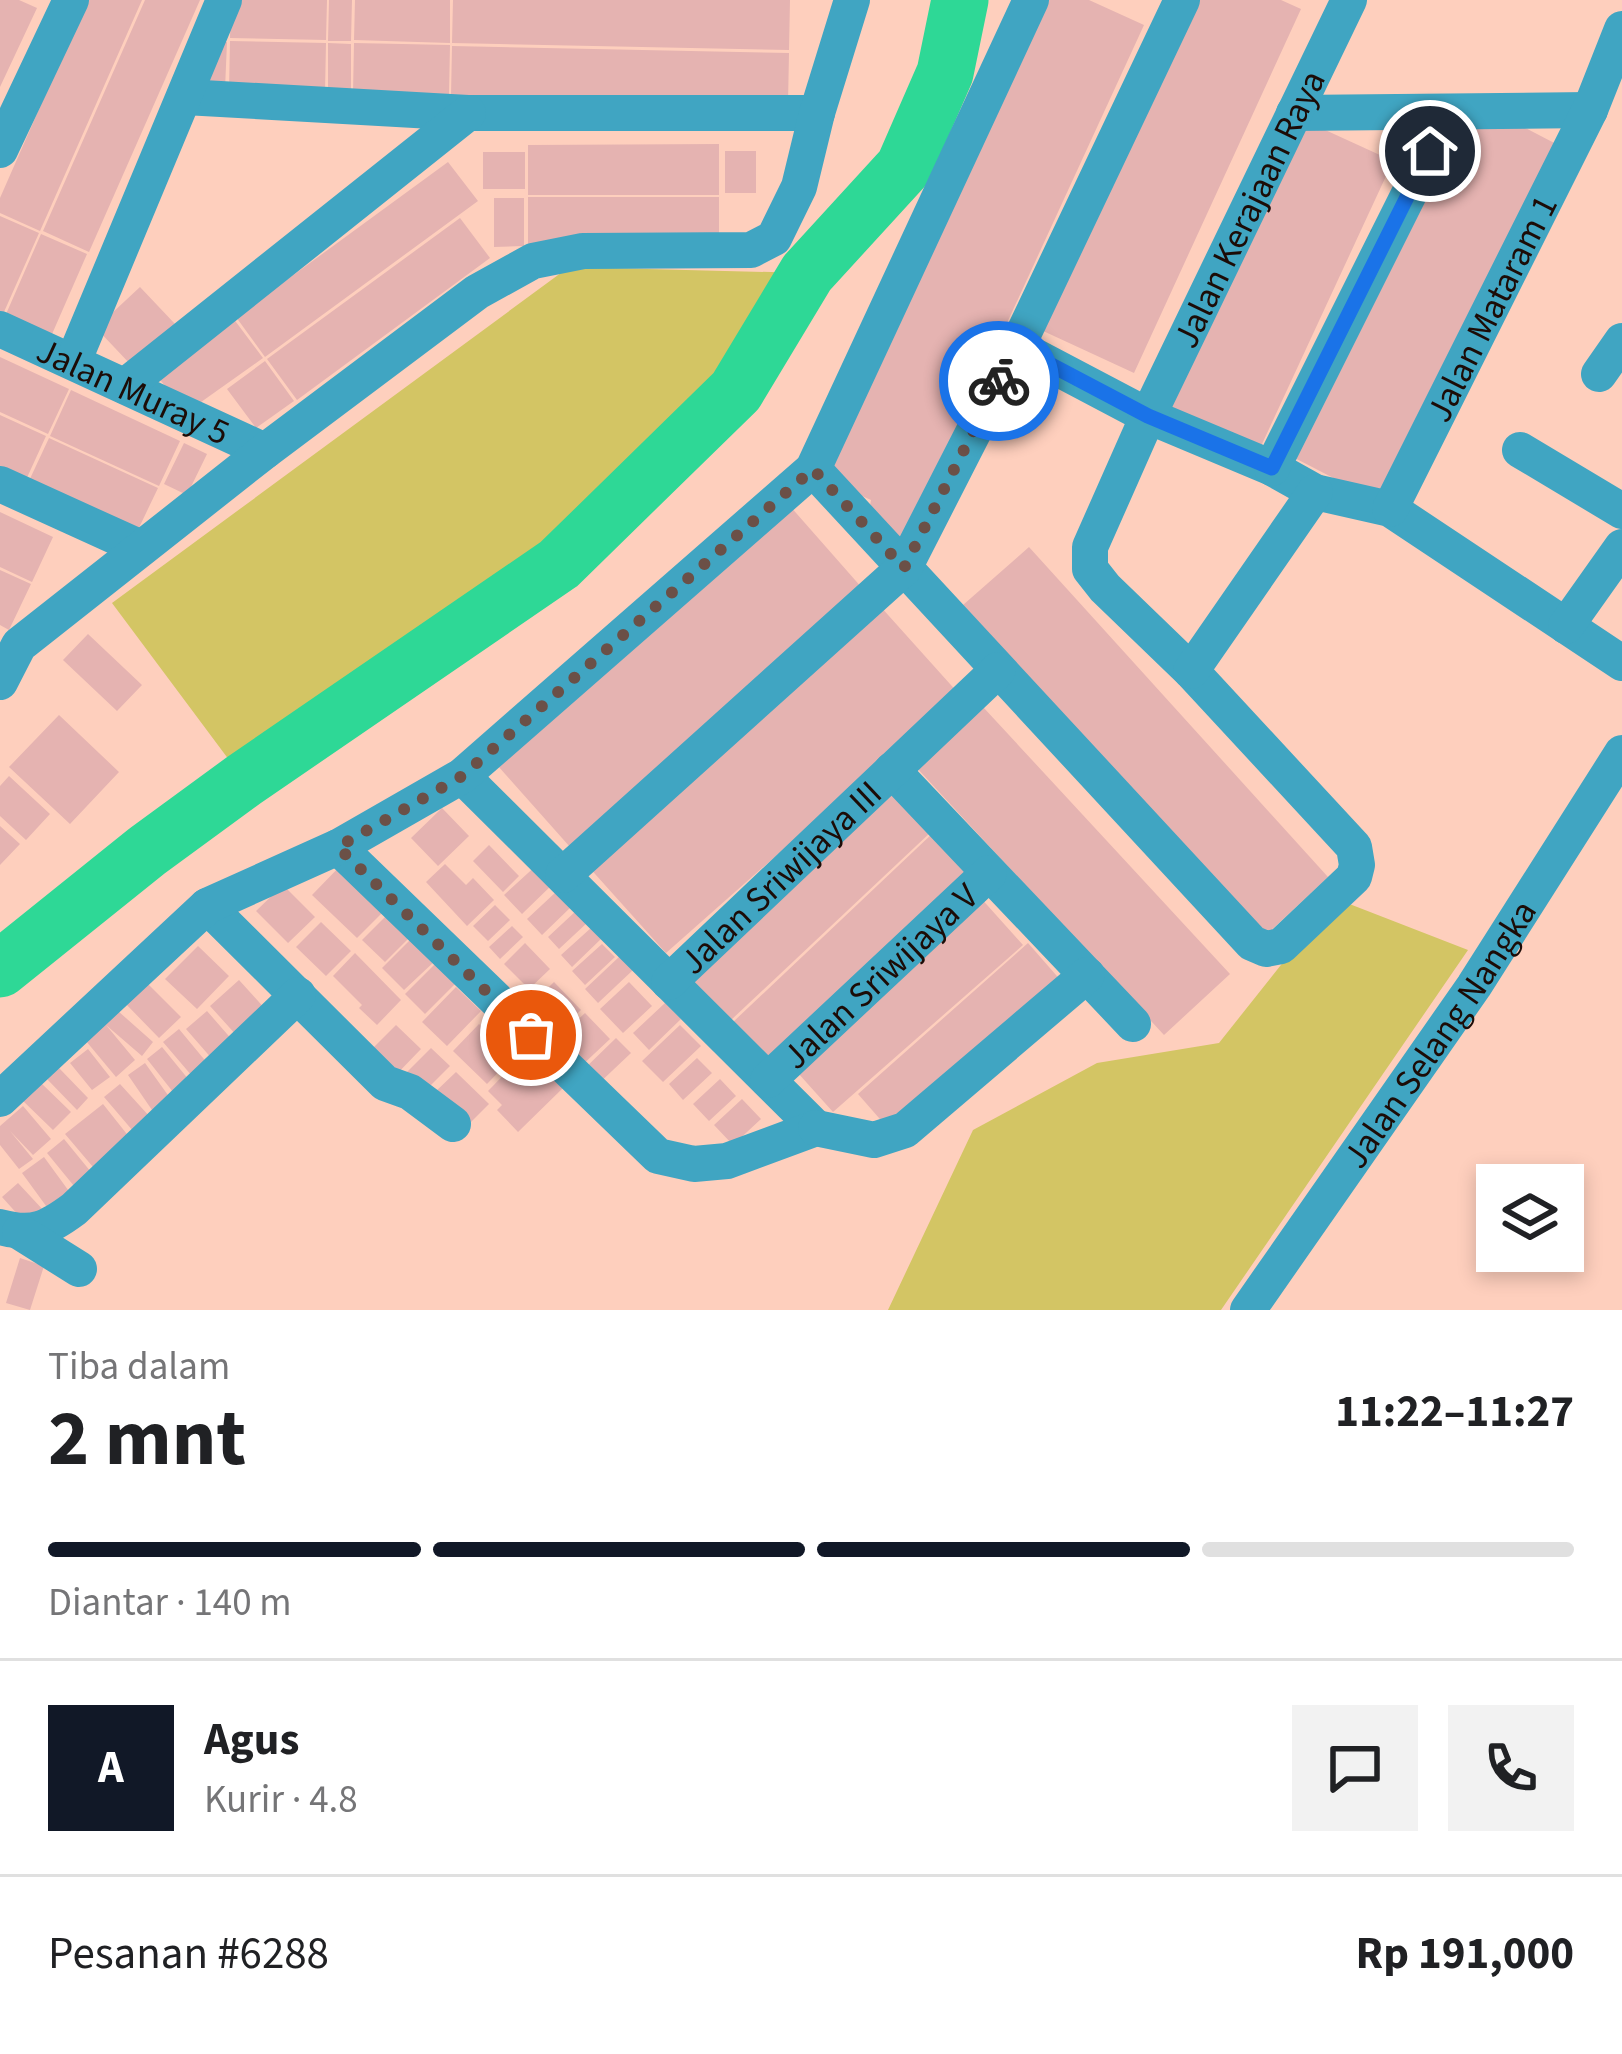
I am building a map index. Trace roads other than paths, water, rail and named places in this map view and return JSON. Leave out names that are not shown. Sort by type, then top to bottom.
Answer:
[{"type":"street","points":[[0,150],[71,0]]},
{"type":"street","points":[[73,362],[224,0]]},
{"type":"street","points":[[0,682],[9,641],[141,548],[477,292],[533,261],[583,251],[752,250],[774,238],[799,187],[852,0]]},
{"type":"street","points":[[0,1099],[207,907],[338,847],[462,776],[813,469],[1031,0]]},
{"type":"street","points":[[562,875],[904,568],[1017,347],[1182,0]]},
{"type":"street","name":"Jalan Kerajaan Raya","points":[[1191,671],[1105,588],[1090,568],[1090,547],[1348,0]]},
{"type":"street","name":"Jalan Mataram 1","points":[[1390,509],[1590,110],[1622,29]]},
{"type":"street","points":[[185,98],[468,113],[817,113]]},
{"type":"street","points":[[1294,113],[1590,110]]},
{"type":"street","points":[[1272,468],[1450,112]]},
{"type":"street","points":[[125,386],[468,113]]},
{"type":"street","name":"Jalan Muray 5","points":[[0,329],[265,451]]},
{"type":"street","points":[[1599,374],[1622,341]]},
{"type":"street","points":[[1017,347],[1148,416],[1272,468],[1316,492],[1390,509],[1622,663]]},
{"type":"street","points":[[1520,450],[1622,511]]},
{"type":"street","points":[[813,469],[1252,943],[1266,949],[1281,946],[1354,877],[1358,865],[1354,848],[1191,671],[1316,492]]},
{"type":"street","points":[[0,484],[141,548]]},
{"type":"street","points":[[1566,626],[1622,547]]},
{"type":"street","name":"Jalan Sriwijaya III","points":[[669,982],[998,670]]},
{"type":"street","name":"Jalan Selang Nangka","points":[[1248,1310],[1474,986],[1622,753]]},
{"type":"street","points":[[892,770],[1133,1024]]},
{"type":"street","points":[[462,776],[816,1128]]},
{"type":"street","points":[[338,847],[658,1156],[694,1164],[727,1161],[816,1128],[874,1140],[905,1130],[1087,975]]},
{"type":"street","name":"Jalan Sriwijaya V","points":[[768,1080],[989,873]]},
{"type":"street","points":[[207,907],[385,1083],[410,1092],[453,1124]]},
{"type":"street","points":[[10,1229],[50,1227],[74,1209],[298,995]]},
{"type":"street","points":[[10,1229],[79,1269]]},
{"type":"waterway","points":[[0,969],[244,780],[559,564],[736,391],[807,273],[904,167],[945,73],[960,0]]}]
